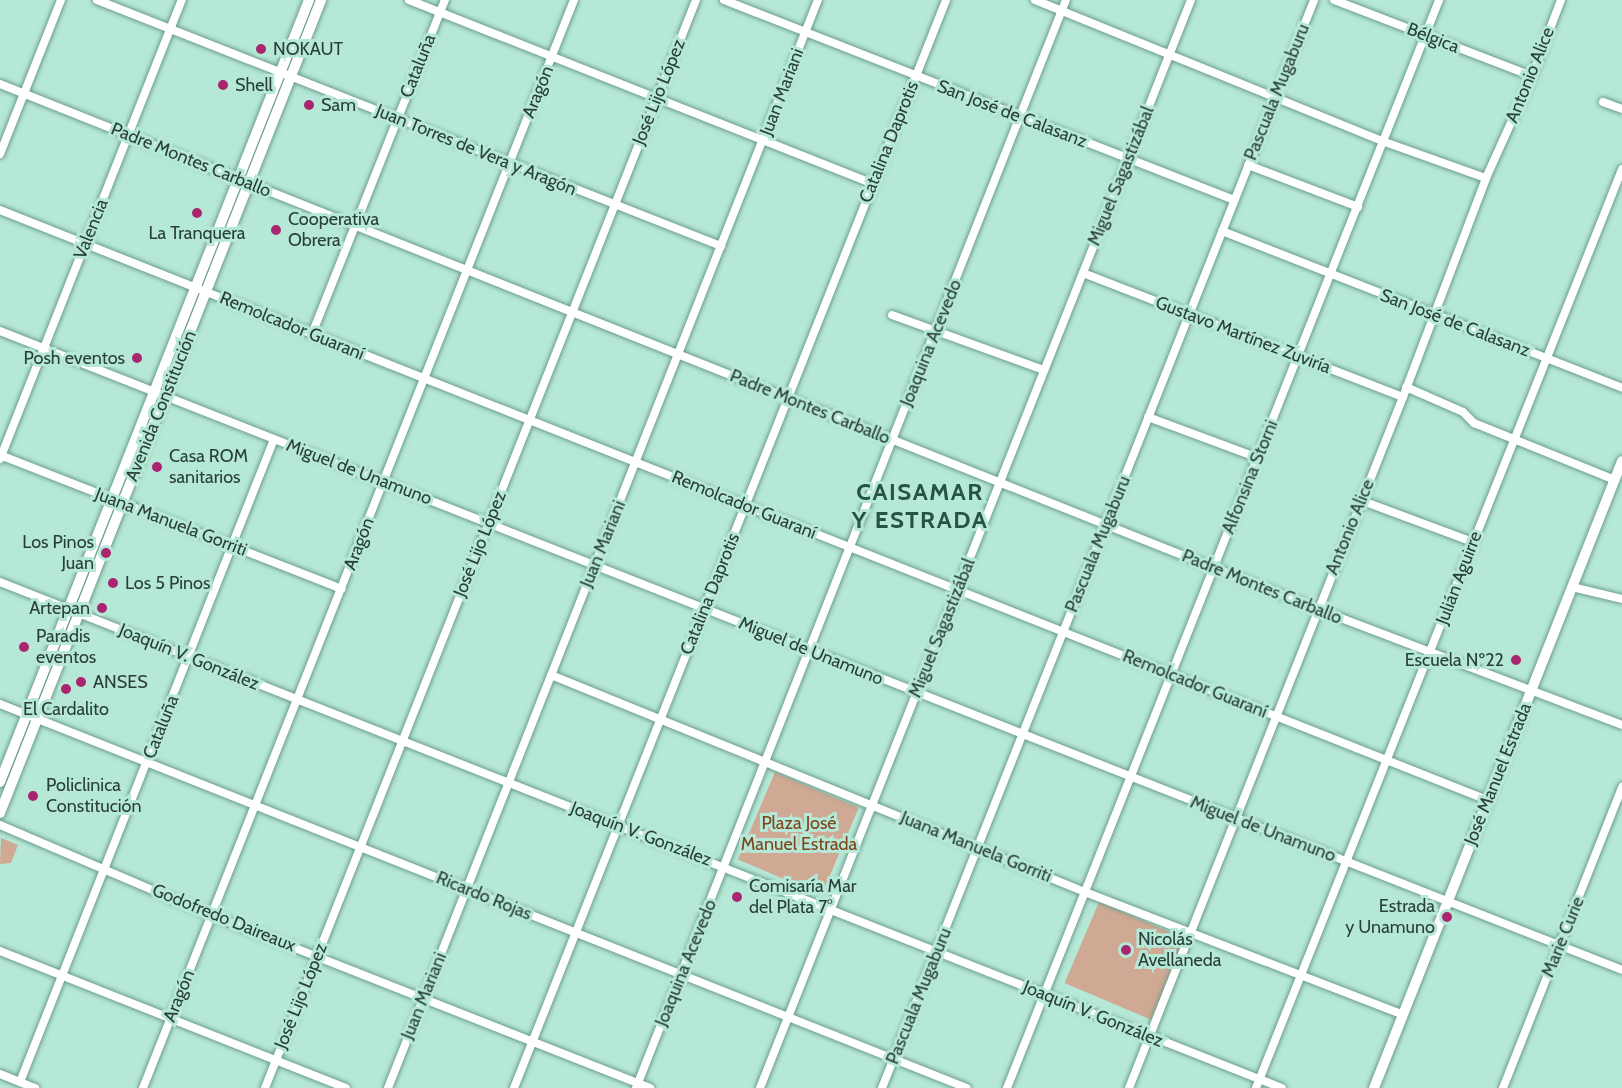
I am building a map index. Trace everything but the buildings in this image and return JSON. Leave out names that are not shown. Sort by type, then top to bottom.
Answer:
[{"type":"main road","name":"Avenida Constitución","points":[[286,74],[309,0]]},
{"type":"main road","name":"Avenida Constitución","points":[[0,813],[32,717],[159,394],[286,74],[321,0]]},
{"type":"main road","name":"José Manuel Estrada","points":[[1374,1088],[1622,461]]},
{"type":"main road","name":"Avenida Constitución","points":[[0,782],[32,717]]},
{"type":"street","points":[[0,154],[61,0]]},
{"type":"street","name":"Juan Torres de Vera y Aragón","points":[[97,0],[721,246]]},
{"type":"street","name":"Valencia","points":[[0,456],[182,0]]},
{"type":"street","points":[[409,0],[873,184]]},
{"type":"street","name":"Cataluña","points":[[312,334],[445,0]]},
{"type":"street","name":"Aragón","points":[[143,1088],[574,0]]},
{"type":"street","name":"José Lijo López","points":[[265,1088],[696,0]]},
{"type":"street","name":"San José de Calasanz","points":[[724,0],[1019,118],[1234,200]]},
{"type":"street","name":"Juan Mariani","points":[[388,1088],[818,0]]},
{"type":"street","name":"Catalina Daprotis","points":[[514,1088],[946,0]]},
{"type":"street","points":[[1035,0],[1382,141],[1486,178]]},
{"type":"street","name":"Joaquina Acevedo","points":[[637,1086],[1066,0]]},
{"type":"street","name":"Miguel Sagastizábal","points":[[760,1088],[1191,0]]},
{"type":"street","name":"Pascuala Mugaburu","points":[[882,1088],[1314,0]]},
{"type":"street","name":"Bélgica","points":[[1334,0],[1532,76]]},
{"type":"street","name":"Alfonsina Storni","points":[[1007,1088],[1439,0]]},
{"type":"street","name":"Antonio Alice","points":[[1129,1088],[1360,500],[1403,397],[1486,178],[1532,76],[1561,0]]},
{"type":"street","name":"Padre Montes Carballo","points":[[0,84],[1317,609],[1622,725]]},
{"type":"street","points":[[1603,102],[1622,109]]},
{"type":"street","points":[[1248,165],[1358,207]]},
{"type":"street","name":"Julián Aguirre","points":[[1258,1084],[1386,760],[1431,654],[1473,542],[1622,169]]},
{"type":"street","name":"Remolcador Guaraní","points":[[0,210],[1487,800]]},
{"type":"street","name":"San José de Calasanz","points":[[1222,231],[1622,388]]},
{"type":"street","name":"Gustavo Martínez Zuviría","points":[[1083,273],[1403,397]]},
{"type":"street","points":[[892,315],[1044,370]]},
{"type":"street","name":"Miguel de Unamuno","points":[[0,331],[1622,970]]},
{"type":"street","points":[[1406,387],[1463,412],[1474,423],[1615,480]]},
{"type":"street","points":[[1148,417],[1258,458]]},
{"type":"street","name":"Cataluña","points":[[20,1082],[274,439]]},
{"type":"street","name":"Juana Manuela Gorriti","points":[[0,456],[342,589]]},
{"type":"street","points":[[1360,500],[1473,542]]},
{"type":"street","name":"Joaquín V. González","points":[[0,582],[724,866],[829,911],[1149,1036],[1258,1084],[1282,1088]]},
{"type":"street","points":[[1572,587],[1622,599]]},
{"type":"street","name":"Juana Manuela Gorriti","points":[[552,675],[1085,892],[1403,1015]]},
{"type":"street","name":"Ricardo Rojas","points":[[0,704],[967,1088]]},
{"type":"street","name":"Marie Curie","points":[[1503,1088],[1622,787]]},
{"type":"street","name":"Godofredo Daireaux","points":[[0,825],[212,915],[637,1086],[650,1088]]},
{"type":"street","points":[[0,951],[346,1088]]},
{"type":"street","points":[[0,1074],[36,1088]]},
{"type":"green space","name":"Plaza José Manuel Estrada","points":[[775,772],[859,808],[822,895],[738,859]]},
{"type":"green space","points":[[1,838],[18,845],[11,863],[0,864]]},
{"type":"green space","points":[[1099,902],[1187,940],[1153,1021],[1065,983]]},
{"type":"place","name":"NOKAUT","points":[[261,49]]},
{"type":"place","name":"Shell","points":[[223,85]]},
{"type":"place","name":"Sam","points":[[309,105]]},
{"type":"place","name":"La Tranquera","points":[[197,213]]},
{"type":"place","name":"Cooperativa Obrera","points":[[276,230]]},
{"type":"place","name":"Posh eventos","points":[[137,358]]},
{"type":"place","name":"Casa ROM sanitarios","points":[[157,467]]},
{"type":"place","name":"Los Pinos Juan","points":[[106,553]]},
{"type":"place","name":"Los 5 Pinos","points":[[113,583]]},
{"type":"place","name":"Artepan","points":[[102,608]]},
{"type":"place","name":"Paradis eventos","points":[[24,647]]},
{"type":"place","name":"Escuela Nº22","points":[[1516,660]]},
{"type":"place","name":"ANSES","points":[[81,682]]},
{"type":"place","name":"El Cardalito","points":[[66,689]]},
{"type":"place","name":"Policlinica Constitución","points":[[33,796]]},
{"type":"place","name":"Comisaría Mar del Plata 7°","points":[[737,897]]},
{"type":"place","name":"Estrada y Unamuno","points":[[1447,917]]},
{"type":"place","name":"Nicolás Avellaneda","points":[[1126,950]]},
{"type":"district","name":"CAISAMAR Y ESTRADA","points":[[920,506]]}]
